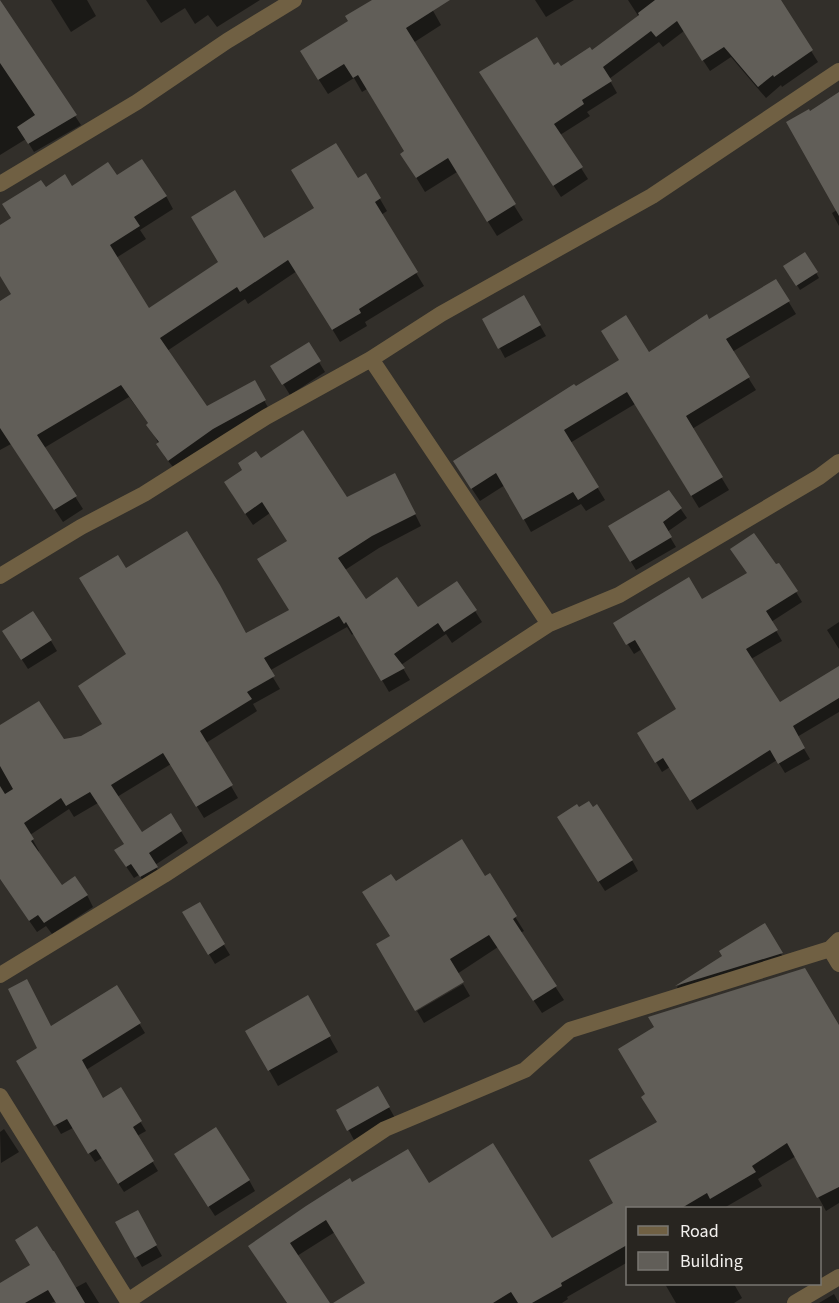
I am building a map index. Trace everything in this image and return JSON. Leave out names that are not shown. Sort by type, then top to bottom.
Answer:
[{"type":"street","points":[[0,184],[137,102],[227,41],[294,0]]},
{"type":"street","points":[[0,576],[81,527],[144,494],[266,417],[371,359],[441,314],[652,196],[839,70]]},
{"type":"street","points":[[371,359],[549,624]]},
{"type":"street","points":[[0,975],[165,875],[549,624],[619,595],[819,477],[839,462]]},
{"type":"street","points":[[0,1096],[128,1302],[385,1129],[525,1070],[570,1030],[834,944],[839,964]]},
{"type":"street","points":[[795,1303],[839,1277]]},
{"type":"building","points":[[0,0],[77,115],[28,144],[17,127],[35,115],[0,63]]},
{"type":"building","points":[[372,0],[450,0],[406,28],[516,204],[487,222],[448,158],[416,178],[400,154],[404,151],[358,75],[353,78],[344,64],[318,80],[300,51],[348,21],[345,16]]},
{"type":"building","points":[[655,0],[781,0],[813,50],[758,87],[724,47],[702,61],[677,21],[656,37],[651,31],[603,67],[612,81],[582,100],[584,104],[554,124],[583,167],[553,186],[479,72],[537,37],[554,65],[558,62],[561,66],[590,47],[592,50],[639,15],[638,13]]},
{"type":"building","points":[[839,92],[839,216],[786,122],[809,109],[810,111]]},
{"type":"building","points":[[336,143],[358,178],[366,173],[381,198],[375,202],[418,272],[359,309],[361,313],[332,330],[288,260],[240,292],[237,287],[160,338],[207,406],[255,380],[266,400],[213,429],[168,461],[156,444],[159,442],[146,425],[148,423],[121,385],[37,435],[77,496],[54,510],[0,428],[0,301],[11,294],[0,276],[0,225],[11,218],[2,204],[41,180],[46,187],[65,174],[72,186],[108,162],[117,175],[142,159],[167,196],[134,217],[140,226],[110,245],[149,308],[218,262],[191,217],[235,190],[264,238],[314,208],[291,170]]},
{"type":"building","points":[[805,252],[818,272],[796,286],[783,266]]},
{"type":"building","points":[[776,279],[790,301],[726,339],[750,377],[686,416],[723,477],[691,496],[627,392],[564,430],[599,487],[578,500],[573,492],[523,520],[496,473],[471,489],[453,461],[574,384],[576,386],[619,360],[601,331],[626,315],[649,352],[707,314],[709,319]]},
{"type":"building","points":[[524,295],[541,325],[498,349],[482,319]]},
{"type":"building","points":[[309,342],[321,361],[282,385],[270,366]]},
{"type":"building","points":[[303,430],[347,497],[395,473],[416,514],[372,536],[338,558],[366,599],[397,577],[418,607],[457,581],[477,610],[444,632],[438,623],[394,654],[405,668],[381,681],[346,622],[344,624],[339,616],[264,658],[275,676],[247,692],[252,699],[200,731],[233,785],[196,807],[163,753],[111,785],[142,832],[171,813],[182,831],[149,853],[158,867],[140,877],[131,864],[126,867],[114,850],[124,844],[90,792],[66,806],[61,798],[24,823],[34,839],[31,841],[62,885],[75,876],[88,895],[44,923],[38,915],[29,921],[0,879],[0,786],[5,794],[13,789],[0,766],[0,725],[39,701],[64,739],[81,736],[102,724],[78,686],[126,654],[79,578],[118,555],[126,568],[187,531],[246,633],[289,610],[257,559],[287,541],[262,502],[245,514],[224,482],[242,470],[238,463],[256,451],[261,458]]},
{"type":"building","points":[[669,490],[682,508],[663,522],[672,537],[630,562],[608,526]]},
{"type":"building","points":[[754,533],[798,591],[766,611],[778,630],[746,649],[780,702],[839,666],[839,698],[793,726],[805,748],[778,764],[770,750],[690,801],[663,758],[655,763],[637,733],[676,709],[635,640],[626,645],[613,623],[689,577],[702,599],[747,573],[730,549]]},
{"type":"building","points":[[33,611],[52,640],[21,660],[2,631]]},
{"type":"building","points":[[589,801],[593,807],[597,804],[633,860],[598,882],[557,817],[577,804],[579,807]]},
{"type":"building","points":[[462,839],[485,876],[490,873],[517,916],[513,919],[557,986],[533,1001],[489,935],[450,959],[464,982],[415,1011],[376,944],[390,936],[362,892],[391,874],[396,881]]},
{"type":"building","points":[[200,902],[225,944],[208,955],[182,912]]},
{"type":"building","points":[[765,923],[783,953],[675,986],[722,956],[719,951]]},
{"type":"building","points":[[805,968],[839,1025],[839,1187],[817,1198],[787,1143],[752,1166],[756,1172],[710,1199],[707,1193],[683,1207],[626,1207],[626,1246],[561,1283],[562,1286],[532,1303],[518,1303],[511,1292],[493,1303],[333,1303],[365,1283],[326,1220],[290,1243],[330,1303],[287,1303],[248,1246],[350,1178],[352,1182],[408,1149],[429,1183],[493,1143],[552,1238],[613,1203],[589,1160],[657,1122],[641,1097],[645,1094],[618,1049],[654,1027],[648,1017]]},
{"type":"building","points":[[27,979],[51,1026],[117,985],[141,1023],[82,1060],[103,1098],[121,1087],[142,1121],[133,1127],[154,1161],[118,1184],[96,1149],[88,1154],[67,1119],[54,1126],[16,1061],[37,1048],[8,989]]},
{"type":"building","points":[[308,995],[331,1036],[268,1071],[245,1031]]},
{"type":"building","points":[[378,1086],[390,1107],[347,1131],[336,1110]]},
{"type":"building","points":[[216,1127],[250,1180],[208,1207],[174,1154]]},
{"type":"building","points":[[138,1210],[157,1245],[135,1258],[115,1222]]},
{"type":"building","points":[[37,1226],[85,1303],[56,1303],[48,1290],[25,1303],[0,1303],[0,1283],[30,1265],[15,1240]]}]
